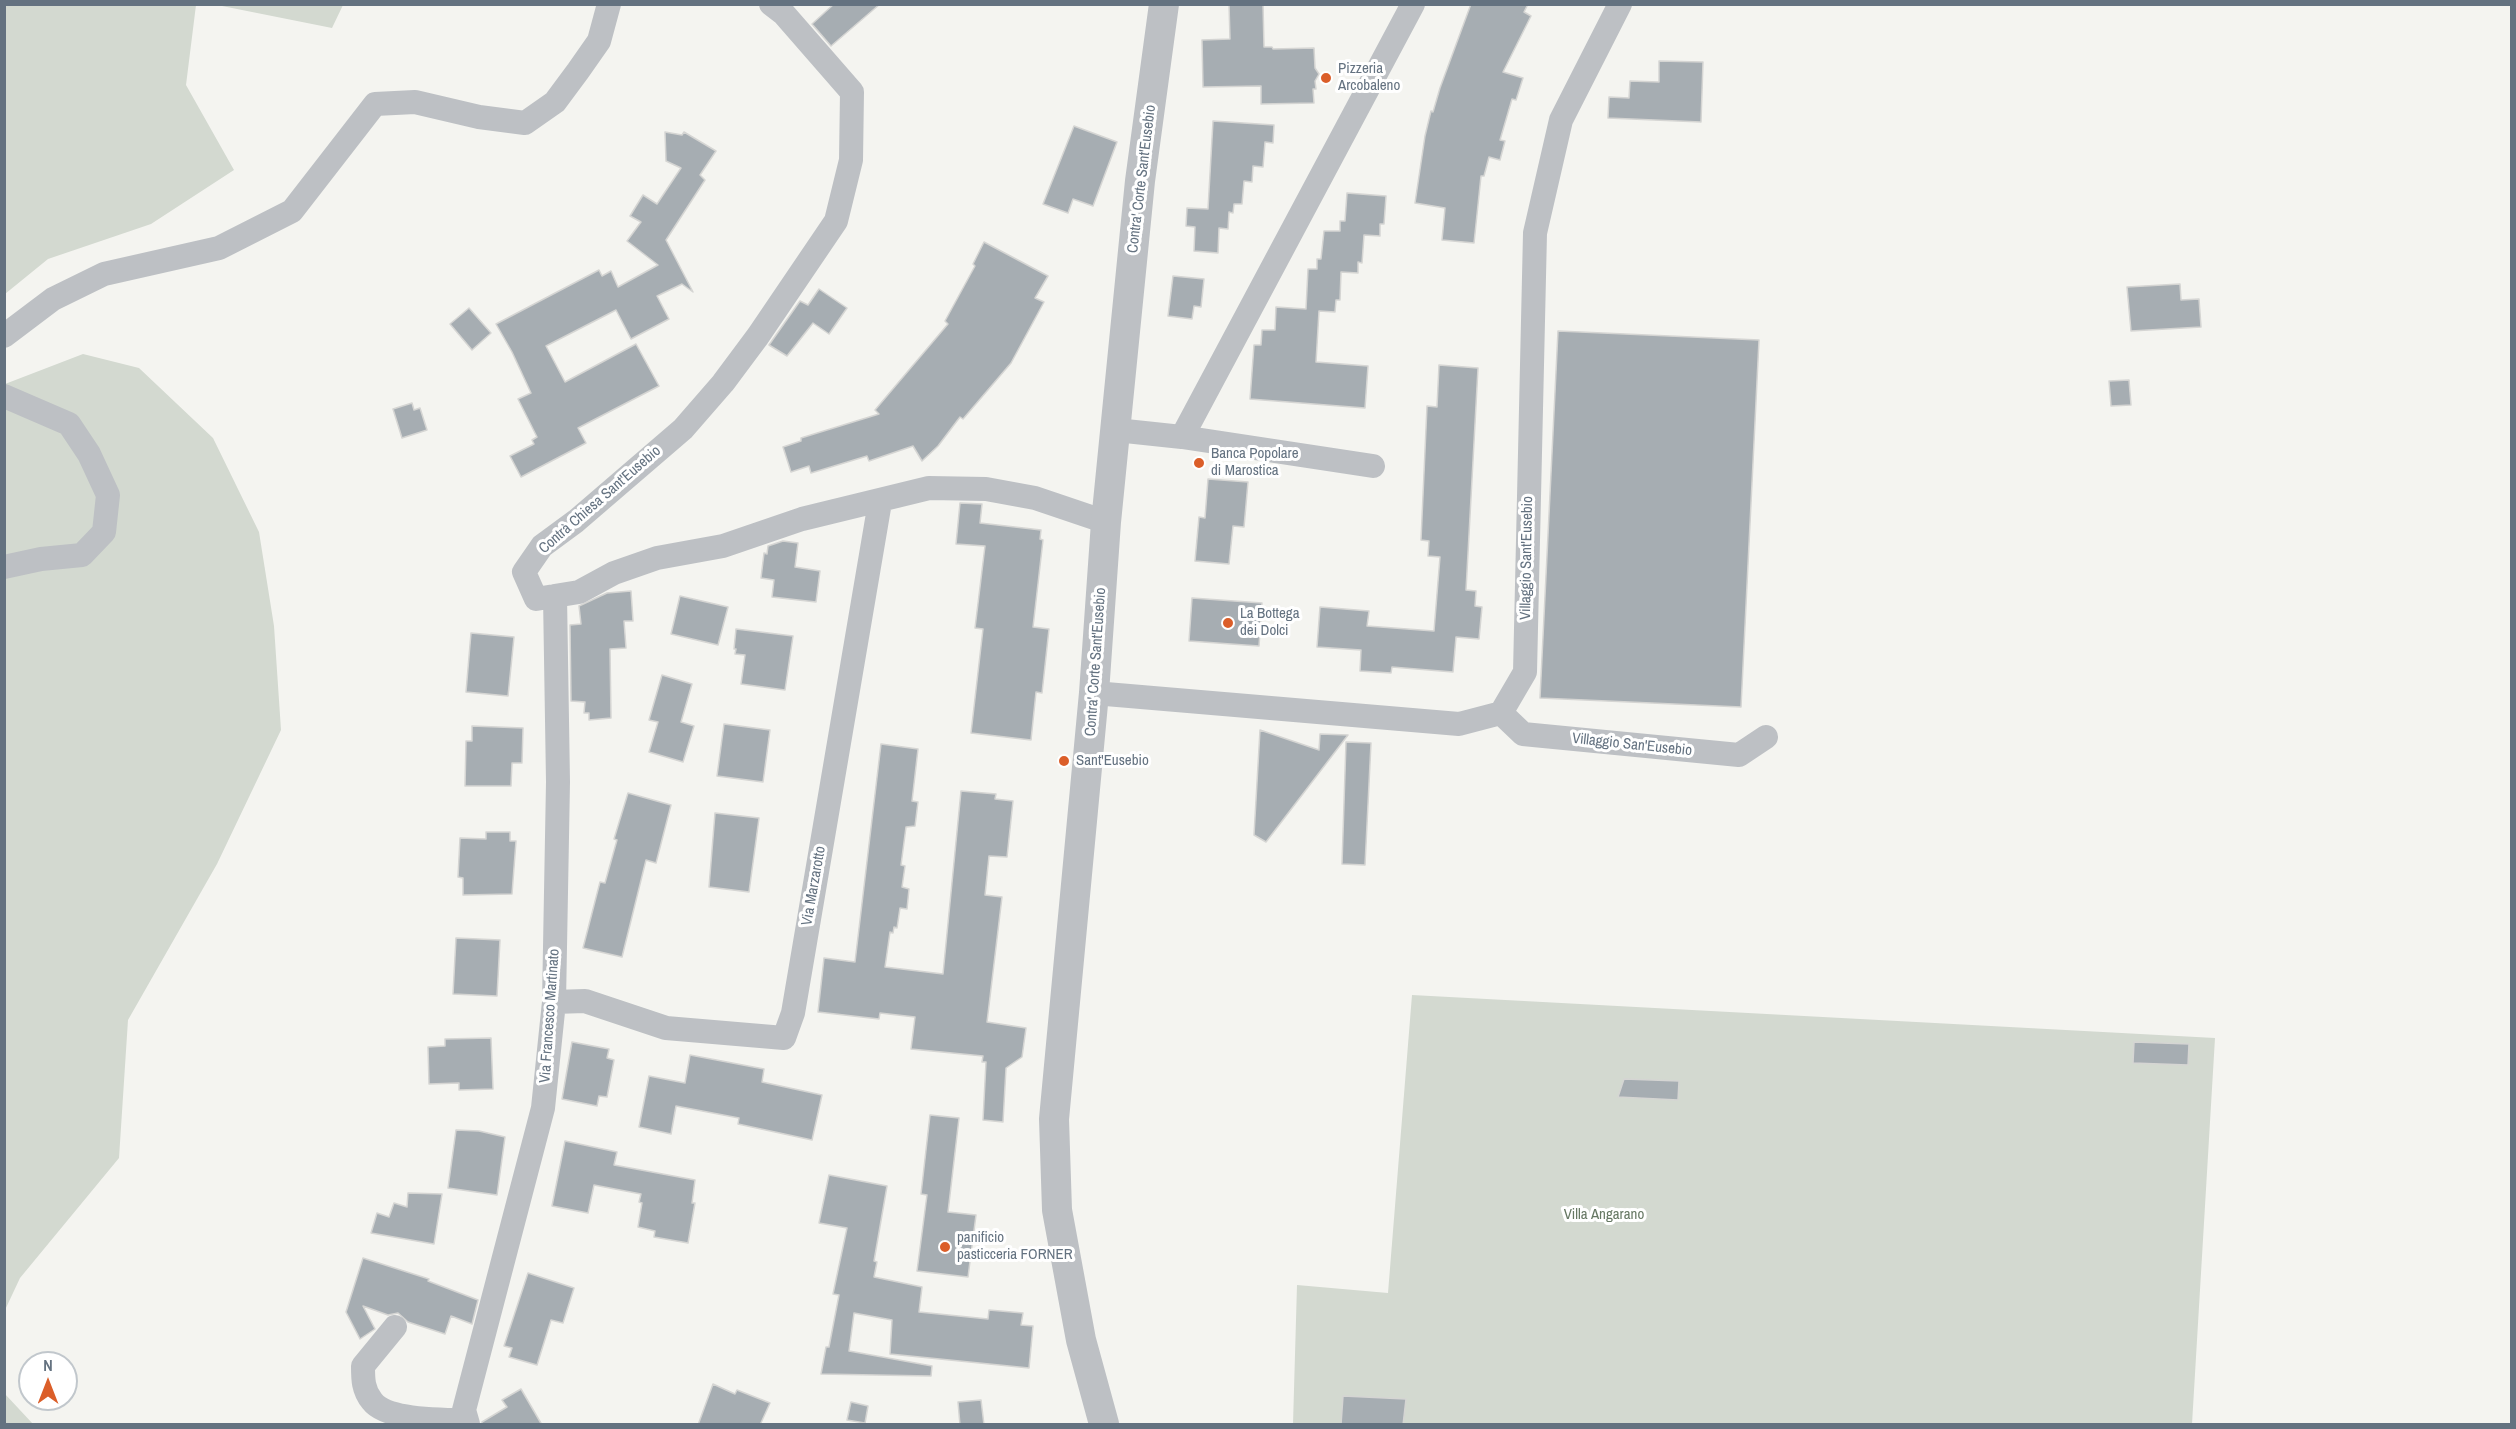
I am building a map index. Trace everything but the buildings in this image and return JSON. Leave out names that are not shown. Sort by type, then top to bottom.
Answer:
[{"type":"street","points":[[4,336],[54,299],[104,274],[219,248],[292,211],[375,104],[415,102],[478,117],[525,123],[555,102],[578,71],[599,41],[609,4]]},
{"type":"street","name":"Contrà Chiesa Sant'Eusebio","points":[[771,4],[784,14],[852,92],[851,160],[836,221],[758,336],[683,429],[576,521],[542,546],[524,573],[536,599],[579,592],[614,573],[657,558],[723,546],[802,519],[880,502],[929,488],[986,489],[1035,498],[1106,522]]},
{"type":"street","name":"Contra' Corte Sant'Eusebio","points":[[1104,1425],[1081,1340],[1057,1210],[1054,1119],[1094,693],[1106,522],[1140,182],[1164,4]]},
{"type":"street","points":[[1182,437],[1413,4]]},
{"type":"street","name":"Villaggio Sant'Eusebio","points":[[1501,713],[1525,672],[1534,233],[1561,120],[1620,4]]},
{"type":"street","points":[[4,396],[69,424],[89,454],[108,495],[104,532],[82,555],[40,559],[4,567]]},
{"type":"street","points":[[1116,430],[1182,437],[1373,466]]},
{"type":"street","name":"Via Marzarotto","points":[[554,1002],[585,1001],[666,1028],[784,1038],[793,1013],[880,502]]},
{"type":"street","name":"Via Francesco Martinato","points":[[467,1422],[464,1410],[543,1108],[554,1002],[558,782],[555,596]]},
{"type":"street","points":[[1094,693],[1459,724],[1501,713]]},
{"type":"street","name":"Villaggio San'Eusebio","points":[[1501,713],[1524,734],[1739,755],[1766,737]]},
{"type":"street","points":[[395,1327],[363,1366],[364,1386],[373,1403],[402,1416],[467,1422]]},
{"type":"green space","points":[[5,4],[196,5],[186,85],[234,170],[151,224],[48,259],[5,294]]},
{"type":"green space","points":[[217,5],[343,5],[332,28]]},
{"type":"green space","points":[[83,354],[139,368],[213,438],[259,532],[274,626],[281,730],[217,864],[128,1020],[119,1158],[20,1278],[5,1310],[5,384]]},
{"type":"green space","name":"Villa Angarano","points":[[1412,995],[2215,1038],[2192,1424],[1293,1424],[1297,1285],[1388,1293]]},
{"type":"green space","points":[[5,1394],[18,1408],[18,1411],[21,1411],[33,1424],[5,1424]]},
{"type":"place","name":"Pizzeria Arcobaleno","points":[[1326,78]]},
{"type":"place","name":"Banca Popolare di Marostica","points":[[1199,463]]},
{"type":"place","name":"La Bottega dei Dolci","points":[[1228,623]]},
{"type":"place","name":"Sant'Eusebio","points":[[1064,761]]},
{"type":"place","name":"panificio pasticceria FORNER","points":[[945,1247]]}]
